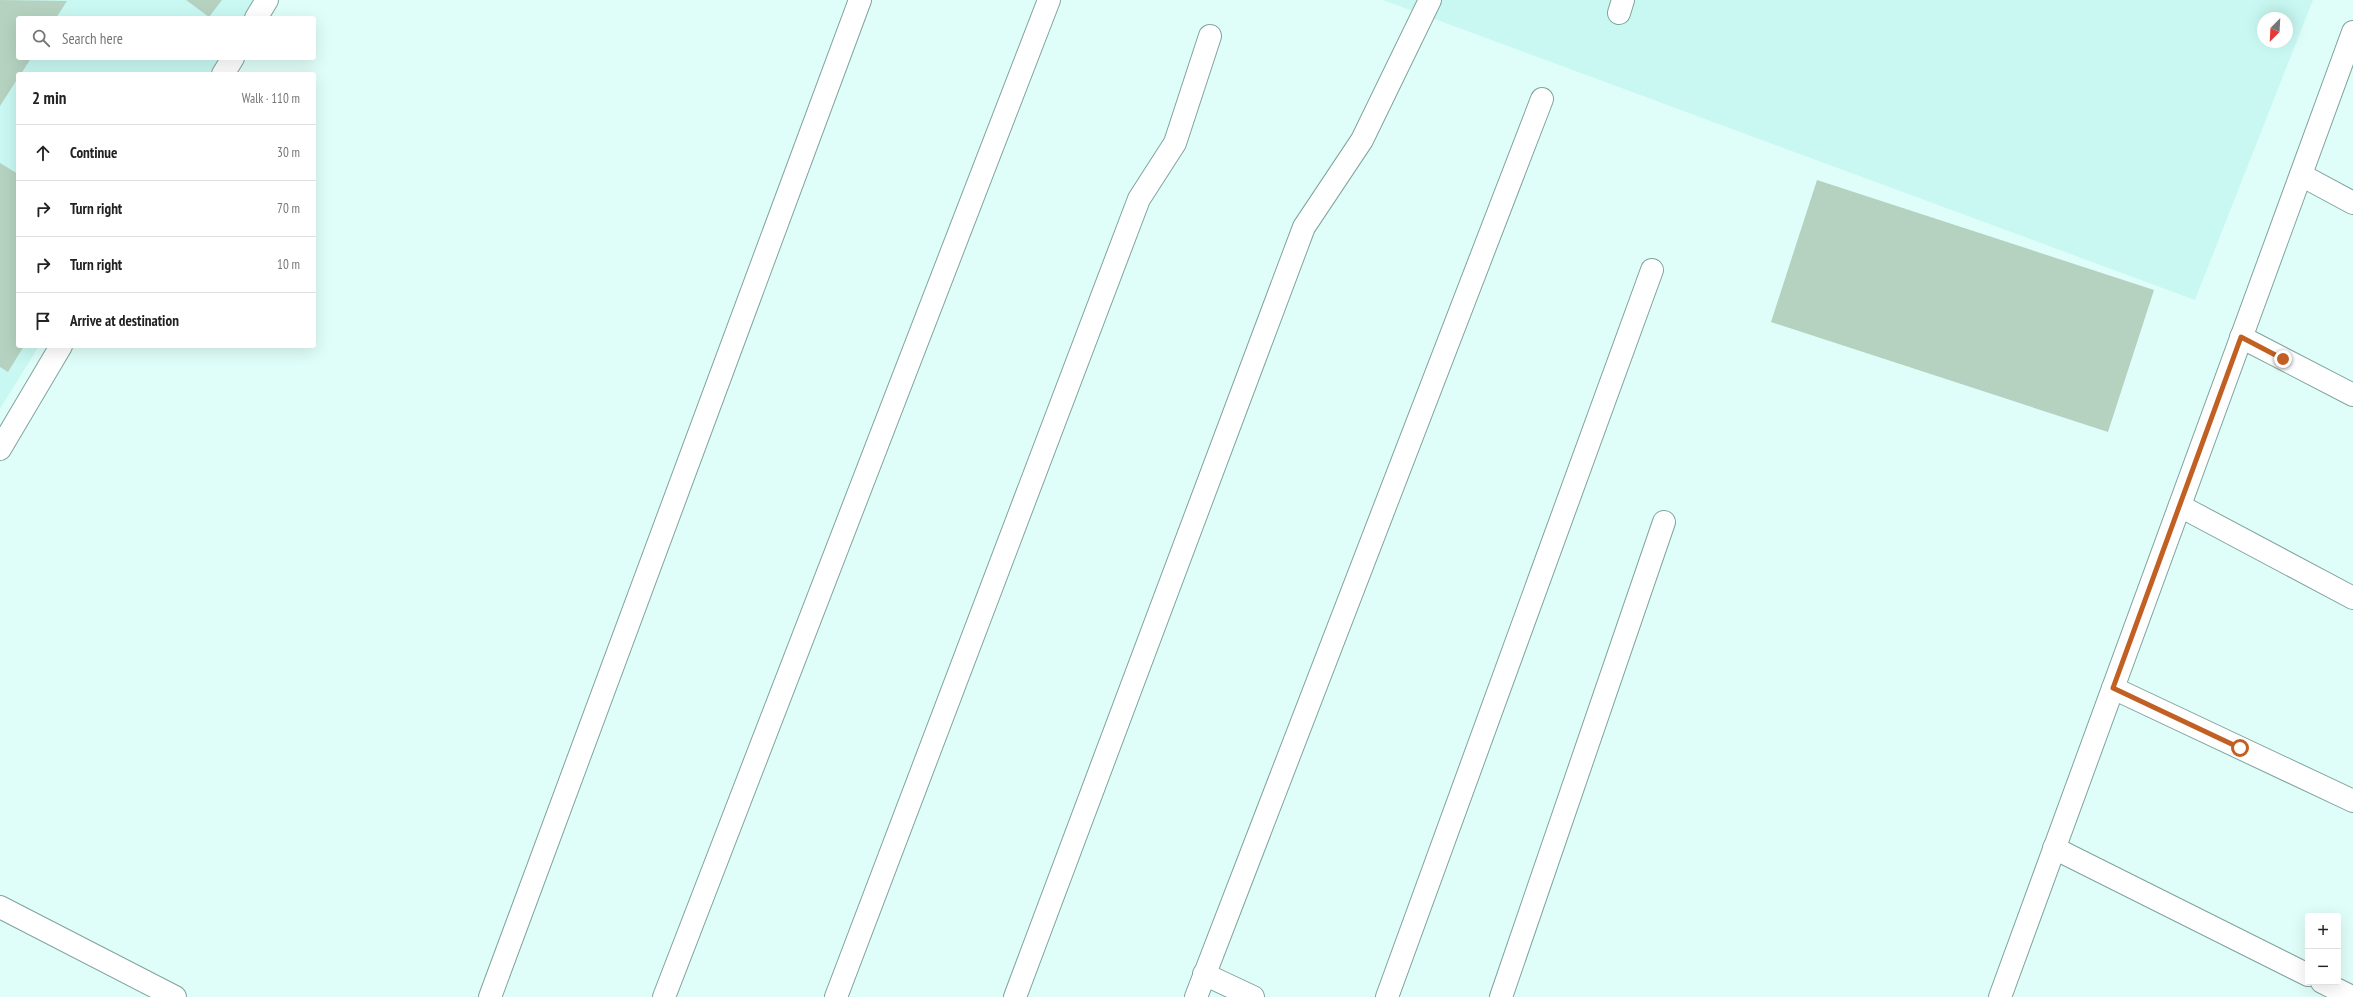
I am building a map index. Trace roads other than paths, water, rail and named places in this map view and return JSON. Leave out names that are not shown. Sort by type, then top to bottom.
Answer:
[{"type":"street","points":[[257,16],[267,0]]},
{"type":"street","points":[[490,997],[860,0]]},
{"type":"street","points":[[664,997],[1049,0]]},
{"type":"street","points":[[1015,997],[1304,227],[1362,140],[1430,0]]},
{"type":"street","points":[[2000,997],[2353,32]]},
{"type":"street","points":[[836,997],[1139,200],[1175,143],[1210,36]]},
{"type":"street","points":[[224,72],[232,60]]},
{"type":"street","points":[[1196,997],[1542,99]]},
{"type":"street","points":[[2301,175],[2353,203]]},
{"type":"street","points":[[1387,997],[1652,270]]},
{"type":"street","points":[[2241,337],[2353,395]]},
{"type":"street","points":[[0,449],[60,348]]},
{"type":"street","points":[[2180,506],[2353,598]]},
{"type":"street","points":[[1501,997],[1664,522]]},
{"type":"street","points":[[2113,688],[2353,801]]},
{"type":"street","points":[[2054,848],[2305,974]]},
{"type":"street","points":[[0,907],[174,997]]},
{"type":"street","points":[[1204,974],[1253,997]]},
{"type":"street","points":[[2328,985],[2352,997]]}]
